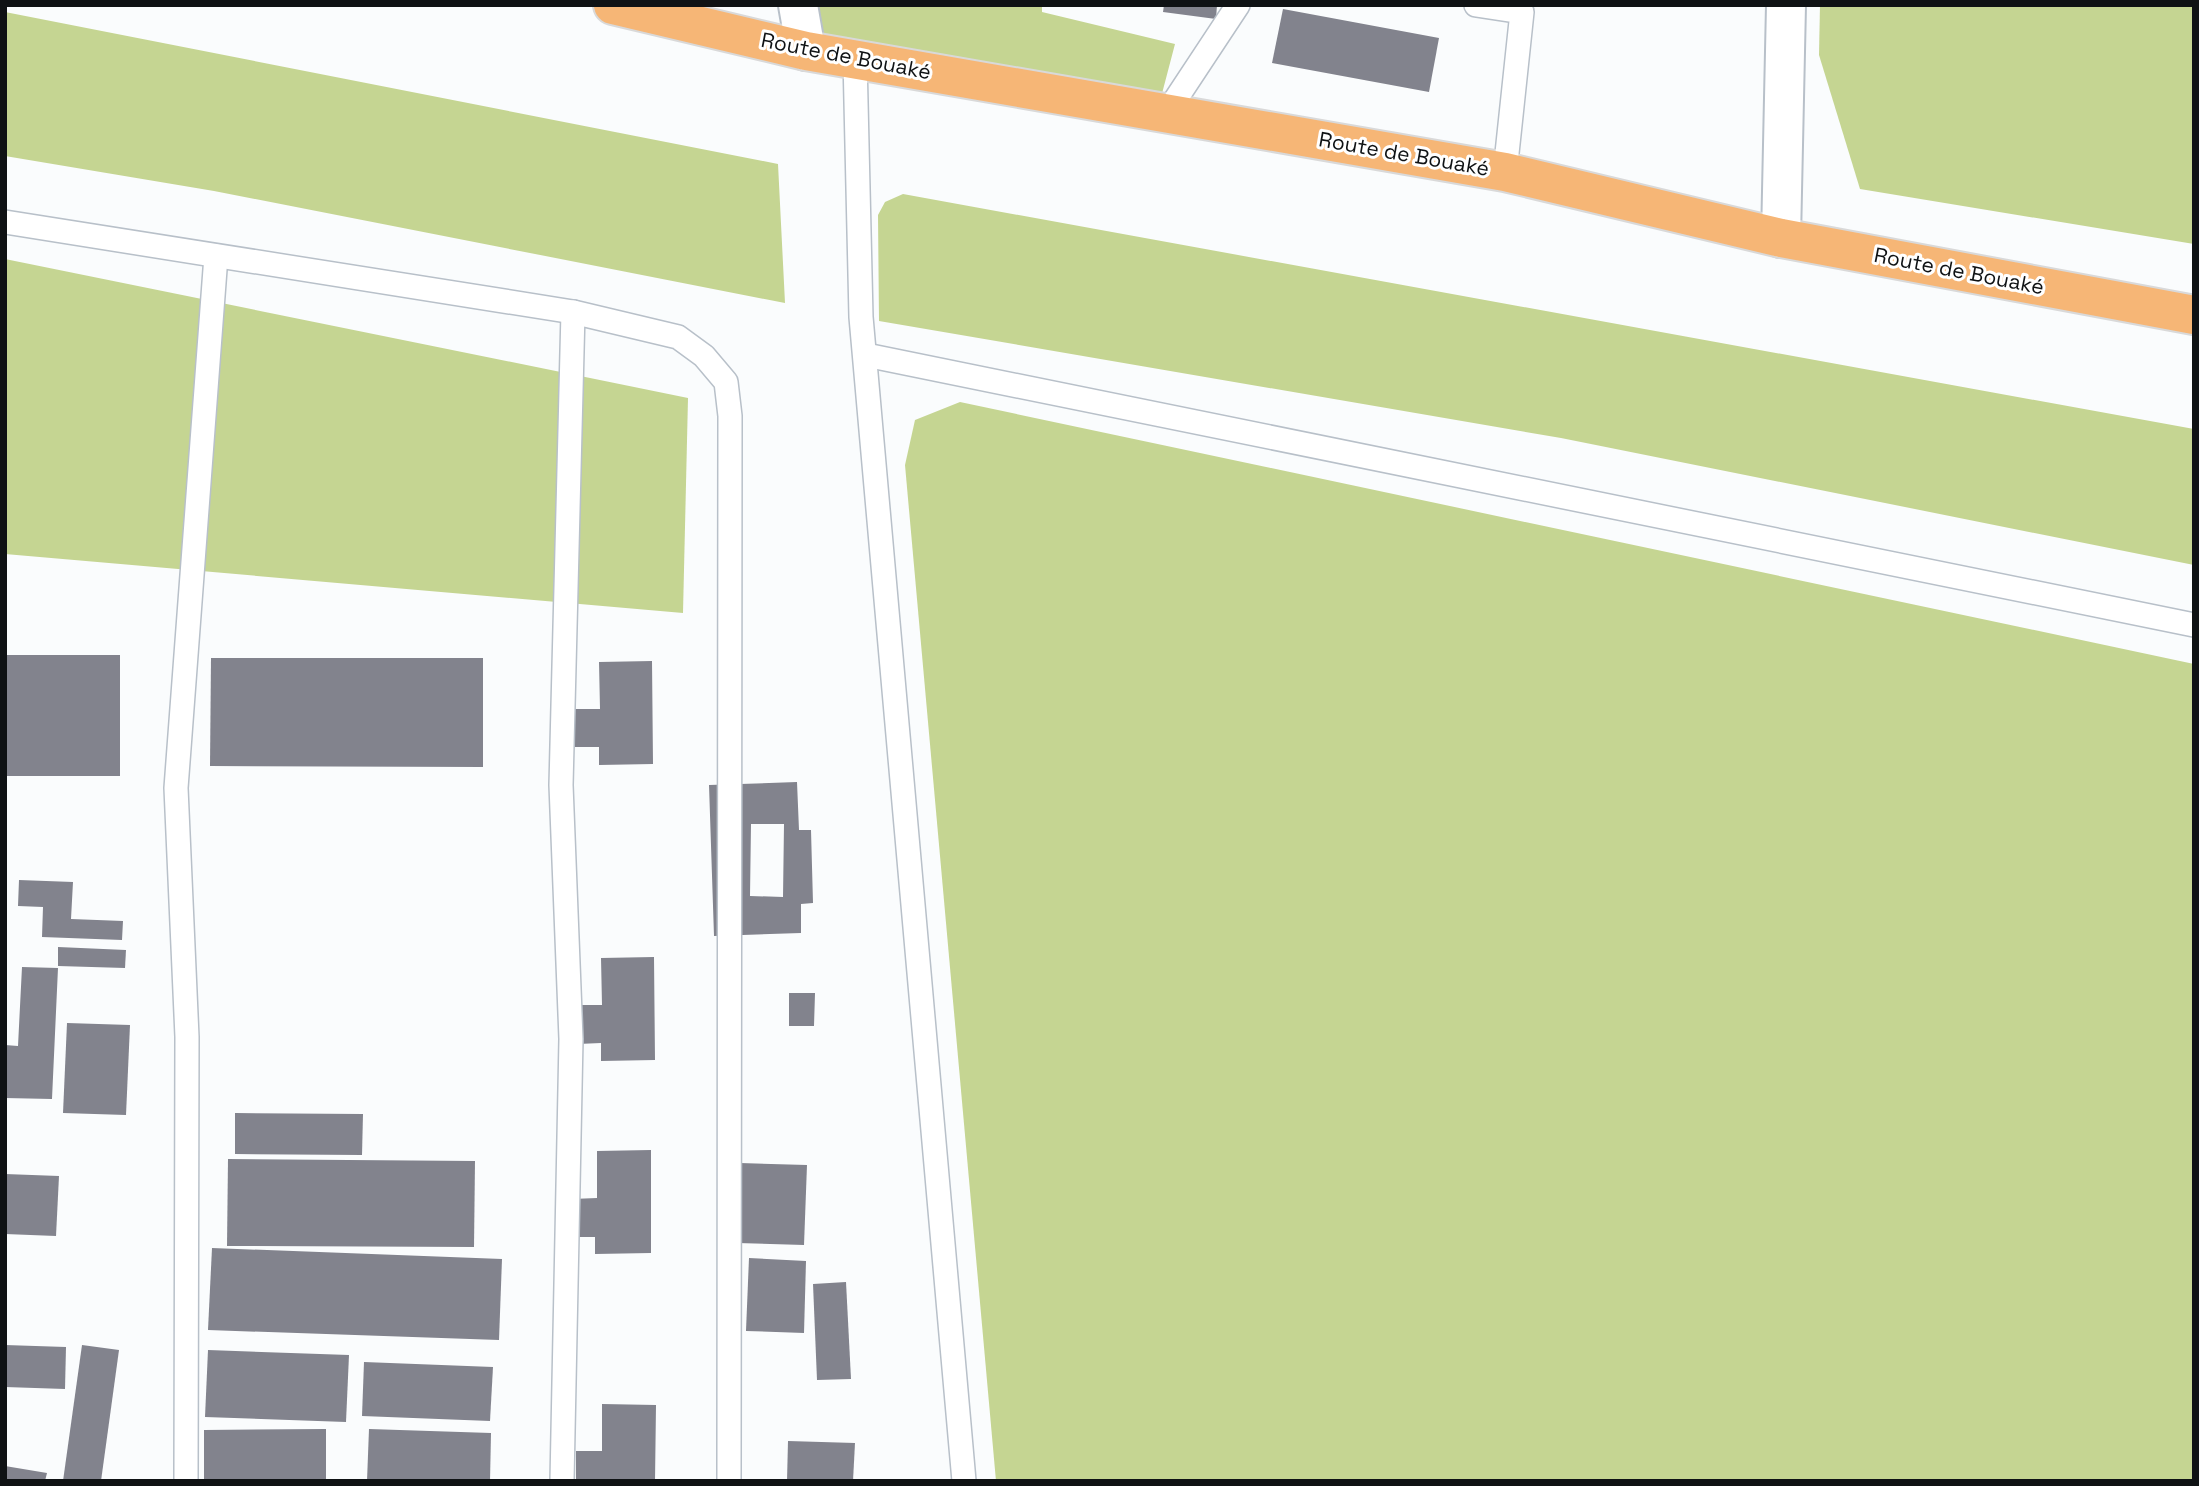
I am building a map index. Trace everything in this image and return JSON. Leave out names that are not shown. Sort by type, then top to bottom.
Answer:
[{"type":"highway","name":"Route de Bouaké","points":[[613,5],[806,51],[1505,172],[1781,238],[2194,315]]},
{"type":"street","points":[[798,5],[806,51]]},
{"type":"street","points":[[1781,238],[1786,5]]},
{"type":"lane","points":[[1166,114],[1238,5]]},
{"type":"lane","points":[[1476,5],[1522,12],[1505,172]]},
{"type":"lane","points":[[855,59],[861,317],[964,1481]]},
{"type":"lane","points":[[5,222],[572,312],[678,337],[705,356],[726,382],[730,416],[729,1481]]},
{"type":"lane","points":[[186,1481],[187,1037],[176,788],[216,257]]},
{"type":"lane","points":[[562,1481],[571,1039],[561,785],[572,312]]},
{"type":"lane","points":[[866,355],[2194,625]]},
{"type":"green space","points":[[805,5],[1042,5],[1042,12],[1175,44],[1159,105],[812,46]]},
{"type":"green space","points":[[1820,5],[2194,5],[2194,244],[1860,189],[1819,55]]},
{"type":"green space","points":[[5,12],[778,164],[785,303],[214,191],[5,156]]},
{"type":"green space","points":[[903,194],[2194,429],[2194,565],[1561,438],[879,321],[878,215],[885,202]]},
{"type":"green space","points":[[5,259],[688,398],[683,613],[5,554]]},
{"type":"green space","points":[[960,402],[2194,664],[2194,1481],[996,1481],[905,465],[915,420]]},
{"type":"building","points":[[1164,5],[1217,5],[1216,19],[1163,12]]},
{"type":"building","points":[[1283,9],[1439,38],[1429,92],[1272,63]]},
{"type":"building","points":[[5,655],[120,655],[120,776],[5,776]]},
{"type":"building","points":[[211,658],[483,658],[483,767],[210,766]]},
{"type":"building","points":[[652,661],[653,764],[599,765],[599,747],[575,747],[575,709],[600,709],[599,662]]},
{"type":"building","points":[[797,782],[799,830],[811,830],[813,903],[801,904],[801,933],[714,936],[709,785]],"holes":[[[751,824],[784,824],[783,897],[750,896]]]},
{"type":"building","points":[[19,880],[73,882],[71,919],[123,921],[122,940],[42,937],[43,907],[18,906]]},
{"type":"building","points":[[58,947],[126,950],[125,968],[58,966]]},
{"type":"building","points":[[654,957],[655,1060],[601,1061],[601,1043],[578,1044],[577,1005],[602,1005],[601,958]]},
{"type":"building","points":[[22,967],[58,968],[52,1099],[5,1098],[5,1045],[18,1046]]},
{"type":"building","points":[[789,993],[815,993],[814,1026],[789,1026]]},
{"type":"building","points":[[67,1023],[130,1025],[126,1115],[63,1113]]},
{"type":"building","points":[[235,1113],[363,1114],[362,1155],[235,1154]]},
{"type":"building","points":[[651,1150],[651,1253],[595,1254],[595,1237],[572,1237],[572,1199],[597,1198],[597,1151]]},
{"type":"building","points":[[228,1159],[475,1161],[474,1247],[227,1246]]},
{"type":"building","points":[[740,1163],[807,1165],[804,1245],[737,1243]]},
{"type":"building","points":[[5,1174],[59,1176],[56,1236],[5,1234]]},
{"type":"building","points":[[212,1248],[502,1259],[499,1340],[208,1330]]},
{"type":"building","points":[[749,1258],[806,1261],[804,1333],[746,1331]]},
{"type":"building","points":[[846,1282],[851,1379],[817,1380],[813,1284]]},
{"type":"building","points":[[5,1345],[66,1347],[65,1389],[5,1387]]},
{"type":"building","points":[[82,1345],[119,1350],[101,1481],[63,1481]]},
{"type":"building","points":[[208,1350],[349,1355],[346,1422],[205,1417]]},
{"type":"building","points":[[364,1362],[493,1367],[490,1421],[362,1416]]},
{"type":"building","points":[[602,1404],[656,1405],[655,1481],[576,1481],[576,1451],[602,1451]]},
{"type":"building","points":[[326,1429],[326,1481],[204,1481],[204,1430]]},
{"type":"building","points":[[369,1429],[491,1433],[490,1481],[367,1481]]},
{"type":"building","points":[[788,1441],[855,1443],[853,1481],[787,1481]]},
{"type":"building","points":[[5,1466],[47,1473],[45,1481],[5,1481]]}]
